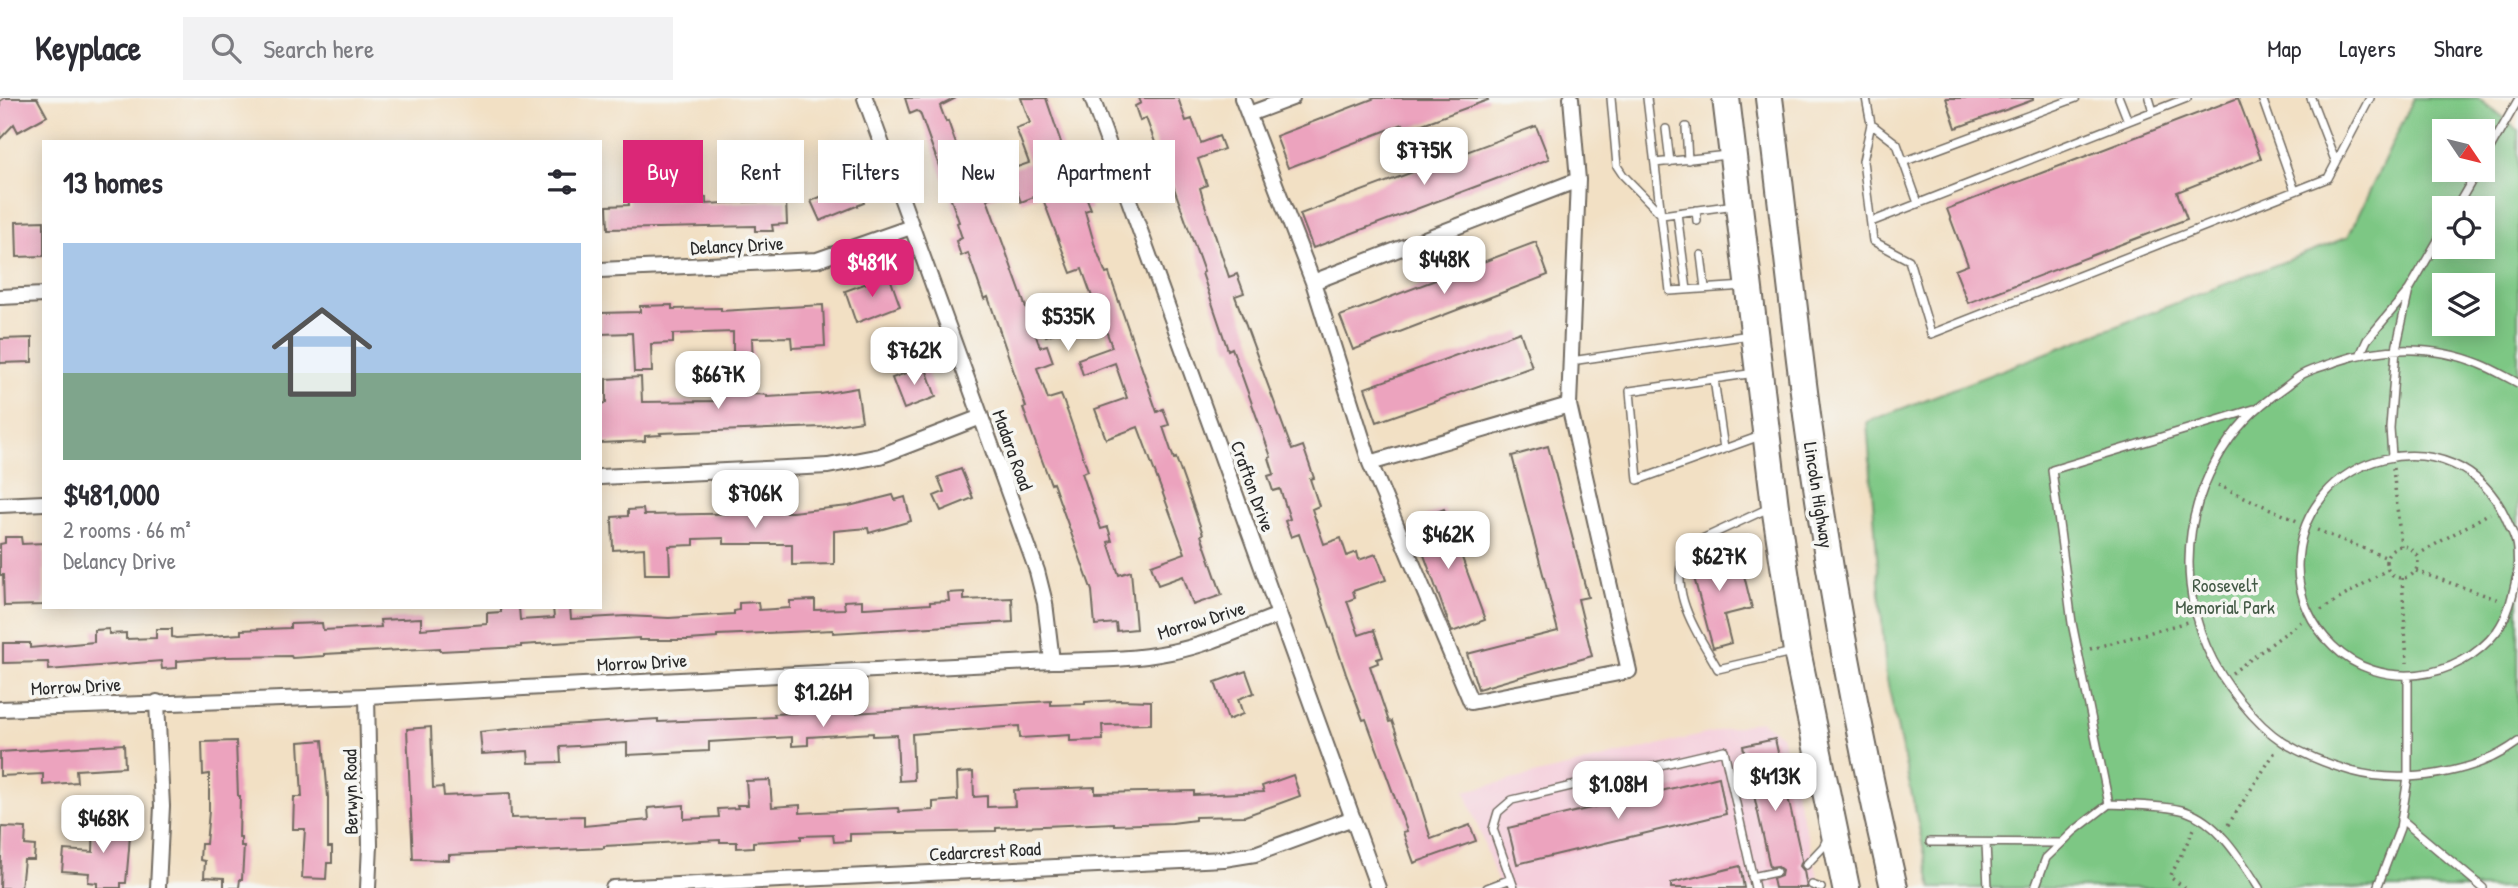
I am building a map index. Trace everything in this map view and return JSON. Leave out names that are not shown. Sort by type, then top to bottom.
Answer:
[{"type":"highway","points":[[1726,98],[1775,506],[1797,651],[1846,888]]},
{"type":"highway","name":"Lincoln Highway","points":[[1769,98],[1809,428],[1825,535],[1856,716],[1894,888]]},
{"type":"street","name":"Madara Road","points":[[865,98],[1037,571],[1045,603],[1052,660]]},
{"type":"street","name":"Crafton Drive","points":[[1092,98],[1378,888]]},
{"type":"street","points":[[1242,98],[1313,282],[1370,463],[1471,702],[1629,671],[1569,405],[1578,180],[1571,98]]},
{"type":"street","points":[[1249,114],[1292,98]]},
{"type":"street","points":[[1313,282],[1578,180]]},
{"type":"street","name":"Delancy Drive","points":[[602,270],[817,260],[911,227]]},
{"type":"street","points":[[0,298],[42,295]]},
{"type":"street","points":[[1370,463],[1569,405]]},
{"type":"street","points":[[602,477],[828,466],[880,456],[981,417]]},
{"type":"street","points":[[0,505],[42,503]]},
{"type":"street","name":"Morrow Drive","points":[[0,709],[367,696],[1052,660],[1125,659],[1196,646],[1279,615]]},
{"type":"street","name":"Berwyn Road","points":[[367,696],[370,845],[368,888]]},
{"type":"street","points":[[157,702],[162,806],[158,888]]},
{"type":"street","name":"Cedarcrest Road","points":[[613,888],[1224,859],[1255,854],[1353,818]]},
{"type":"lane","points":[[1611,98],[1617,166],[1622,175],[1662,215]]},
{"type":"lane","points":[[1647,98],[1670,291],[1749,286]]},
{"type":"lane","points":[[1866,98],[1871,124],[1863,161],[1873,241],[1909,260],[1931,334],[2328,178],[2370,98]]},
{"type":"lane","points":[[1903,162],[2077,98]]},
{"type":"lane","points":[[2119,98],[2128,121]]},
{"type":"lane","points":[[2149,98],[2153,111]]},
{"type":"lane","points":[[1871,222],[2187,98]]},
{"type":"lane","points":[[2262,98],[2295,191]]},
{"type":"lane","points":[[2311,98],[2336,163]]},
{"type":"lane","points":[[2496,138],[2518,100]]},
{"type":"lane","points":[[1871,124],[1897,144],[1918,203]]},
{"type":"lane","points":[[1686,127],[1688,160]]},
{"type":"lane","points":[[1666,129],[1670,162]]},
{"type":"lane","points":[[1655,163],[1733,155]]},
{"type":"lane","points":[[1662,215],[1739,204]]},
{"type":"lane","points":[[1696,210],[1698,221]]},
{"type":"lane","points":[[1677,213],[1687,290]]},
{"type":"lane","points":[[2361,353],[2367,340],[2409,290],[2432,250]]},
{"type":"lane","points":[[1701,255],[1704,289]]},
{"type":"lane","points":[[2392,456],[2390,428],[2396,349],[2409,290]]},
{"type":"lane","points":[[1571,361],[1754,334]]},
{"type":"lane","points":[[2518,383],[2480,364],[2435,352],[2396,349],[2361,353],[2304,373],[2254,409],[2226,442],[2206,479],[2192,523],[2188,569],[2196,620],[2209,657],[2222,680],[2256,720],[2282,741],[2321,762],[2364,774],[2408,778],[2460,769],[2508,749],[2518,742]]},
{"type":"lane","points":[[1759,372],[1630,391],[1638,480],[1766,434]]},
{"type":"lane","points":[[1714,379],[1724,449]]},
{"type":"lane","points":[[2109,804],[2071,623],[2052,470],[2254,409]]},
{"type":"lane","points":[[2392,456],[2433,457],[2462,469],[2487,488],[2501,507],[2516,541],[2518,570],[2514,606],[2480,649],[2458,664],[2434,673],[2408,676],[2381,673],[2356,663],[2334,648],[2316,628],[2304,604],[2298,578],[2298,551],[2305,525],[2318,501],[2336,481],[2358,467],[2392,456]]},
{"type":"lane","points":[[1775,506],[1687,546],[1679,564],[1684,608],[1718,669],[1797,651]]},
{"type":"lane","points":[[2377,888],[2401,819],[2408,778],[2408,676]]},
{"type":"lane","points":[[1514,888],[1493,829],[1498,812],[1512,800],[1724,750],[1755,888]]},
{"type":"lane","points":[[2035,888],[2046,858],[2109,804],[2186,811],[2221,835],[2259,888]]},
{"type":"lane","points":[[2401,819],[2483,888]]},
{"type":"lane","points":[[1806,865],[1824,847],[1834,827]]},
{"type":"lane","points":[[1930,842],[2061,844]]},
{"type":"lane","points":[[1986,843],[1988,888]]},
{"type":"lane","points":[[1752,877],[1776,872]]},
{"type":"lane","points":[[1487,888],[1511,879]]},
{"type":"lane","points":[[1812,885],[1821,888]]},
{"type":"path","points":[[2392,456],[2401,545]]},
{"type":"path","points":[[2206,479],[2305,525],[2386,558]]},
{"type":"path","points":[[2417,555],[2501,507]]},
{"type":"path","points":[[2401,545],[2410,548],[2417,555],[2416,570],[2402,578],[2396,577],[2388,569],[2386,558],[2392,550],[2401,545]]},
{"type":"path","points":[[2222,680],[2310,616],[2388,569]]},
{"type":"path","points":[[2416,570],[2514,606]]},
{"type":"path","points":[[2402,578],[2408,676]]},
{"type":"path","points":[[2078,653],[2196,620]]},
{"type":"path","points":[[2221,835],[2282,741]]},
{"type":"path","points":[[2185,888],[2170,877],[2199,819]]},
{"type":"shaded area","points":[[1760,721],[1781,735],[1821,888],[1500,888],[1465,791]]},
{"type":"green space","name":"Roosevelt Memorial Park","points":[[2414,98],[2478,98],[2518,130],[2518,888],[1932,888],[1886,675],[1867,422],[2348,237]]},
{"type":"building","points":[[5,98],[37,98],[47,116],[18,132],[14,124],[0,139],[0,101]]},
{"type":"building","points":[[905,98],[956,98],[940,106],[955,140],[938,140],[938,163],[920,113],[917,111],[910,114]]},
{"type":"building","points":[[1021,98],[1046,98],[1060,140],[1033,140],[1033,197],[1021,202],[1019,166],[1029,163],[1016,128],[1030,123]]},
{"type":"building","points":[[1139,98],[1178,98],[1186,121],[1192,119],[1201,143],[1219,136],[1224,149],[1198,159],[1207,185],[1200,188],[1204,202],[1229,277],[1237,274],[1244,293],[1235,296],[1292,450],[1303,446],[1314,478],[1310,479],[1319,506],[1312,509],[1324,544],[1341,538],[1347,556],[1357,552],[1359,560],[1376,554],[1386,580],[1353,591],[1355,598],[1347,601],[1359,635],[1374,630],[1383,657],[1370,666],[1389,722],[1392,721],[1411,774],[1431,839],[1470,825],[1476,841],[1414,863],[1403,832],[1407,831],[1366,719],[1363,720],[1346,674],[1299,534],[1291,537],[1285,521],[1290,519],[1280,489],[1273,491],[1268,476],[1274,474],[1269,458],[1271,457],[1232,348],[1228,350],[1175,191],[1175,140],[1154,140],[1146,118],[1140,121],[1135,106],[1141,103]]},
{"type":"building","points":[[1375,98],[1488,100],[1406,130],[1403,124],[1288,168],[1276,136]]},
{"type":"building","points":[[1946,98],[2033,98],[2033,100],[1956,128]]},
{"type":"building","points":[[2238,98],[2261,159],[2177,192],[2187,219],[1968,303],[1955,270],[1968,265],[1947,209]]},
{"type":"building","points":[[1536,126],[1549,159],[1313,248],[1300,214]]},
{"type":"building","points":[[703,197],[706,197],[706,204],[786,203],[787,224],[772,225],[773,231],[755,231],[755,226],[608,229],[607,206],[703,203]]},
{"type":"building","points":[[818,198],[818,203],[864,203],[820,221],[811,201]]},
{"type":"building","points":[[952,203],[988,203],[1040,347],[1047,345],[1053,362],[1037,368],[1048,399],[1061,395],[1088,471],[1082,473],[1101,529],[1108,527],[1112,541],[1108,542],[1119,575],[1131,571],[1136,629],[1117,631],[1116,623],[1095,625],[1092,591],[1023,408],[1026,407],[988,297],[984,299],[968,253],[961,256],[956,241],[962,238],[957,223],[959,222]]},
{"type":"building","points":[[1044,203],[1089,203],[1091,209],[1085,211],[1094,243],[1106,274],[1109,273],[1157,412],[1163,409],[1169,425],[1163,427],[1203,534],[1201,535],[1222,595],[1193,605],[1183,576],[1158,585],[1151,565],[1185,553],[1138,427],[1106,439],[1095,409],[1127,398],[1115,363],[1083,375],[1078,359],[1112,347],[1101,317],[1046,336],[1041,324],[1086,308],[1084,300],[1092,297],[1082,269],[1071,273]]},
{"type":"building","points":[[42,221],[42,256],[17,257],[16,222]]},
{"type":"building","points":[[1536,242],[1548,275],[1353,350],[1340,316]]},
{"type":"building","points":[[889,275],[900,306],[856,323],[845,291]]},
{"type":"building","points":[[672,305],[672,309],[721,308],[721,311],[823,305],[825,346],[792,348],[791,337],[752,338],[753,367],[733,367],[733,332],[673,334],[673,343],[651,344],[652,372],[634,372],[632,333],[602,334],[602,313],[640,312],[640,306]]},
{"type":"building","points":[[1520,332],[1532,367],[1377,422],[1365,388]]},
{"type":"building","points":[[32,338],[32,362],[0,363],[0,339]]},
{"type":"building","points":[[925,366],[936,397],[904,409],[892,378]]},
{"type":"building","points":[[741,370],[742,395],[757,394],[767,397],[821,394],[857,388],[862,421],[823,427],[660,433],[661,435],[645,436],[645,441],[602,443],[602,404],[606,403],[606,379],[641,377],[642,402],[719,401],[717,371]]},
{"type":"building","points":[[1548,446],[1588,597],[1578,599],[1592,656],[1478,689],[1467,654],[1558,631],[1512,456]]},
{"type":"building","points":[[961,469],[973,498],[941,511],[934,496],[944,492],[938,477]]},
{"type":"building","points":[[893,495],[895,500],[905,497],[911,521],[869,533],[868,528],[834,531],[834,564],[792,565],[792,544],[724,544],[724,538],[694,539],[694,545],[669,546],[670,574],[645,574],[644,548],[613,550],[612,517],[628,516],[628,510],[643,509],[644,515],[760,513],[759,504],[775,503],[776,512],[792,512],[849,506]]},
{"type":"building","points":[[1444,509],[1485,620],[1452,632],[1412,522]]},
{"type":"building","points":[[5,537],[21,537],[22,544],[42,543],[42,605],[4,606],[0,544],[5,543]]},
{"type":"building","points":[[1709,549],[1713,566],[1740,559],[1752,608],[1724,615],[1731,643],[1713,648],[1689,559],[1691,554]]},
{"type":"building","points":[[964,592],[964,600],[1012,598],[1013,622],[833,633],[833,630],[717,635],[717,638],[688,640],[639,638],[521,647],[440,651],[440,648],[292,658],[226,657],[177,661],[177,668],[162,669],[161,661],[49,670],[48,662],[3,663],[3,643],[30,643],[30,648],[94,642],[94,630],[109,629],[109,634],[126,633],[126,639],[156,638],[156,629],[172,629],[172,637],[176,638],[241,634],[241,630],[290,628],[290,624],[322,623],[323,630],[381,627],[380,620],[421,618],[421,629],[487,624],[487,613],[501,612],[501,609],[519,609],[520,620],[554,618],[553,609],[570,609],[571,619],[626,616],[669,618],[734,614],[734,611],[739,610],[739,603],[758,602],[759,610],[790,608],[790,601],[815,600],[815,610],[845,609],[844,601],[862,600],[862,608],[930,604],[949,601],[948,593]]},
{"type":"building","points":[[1246,671],[1254,693],[1238,699],[1243,714],[1228,720],[1215,682]]},
{"type":"building","points":[[1118,700],[1151,701],[1151,724],[1102,725],[1103,740],[1070,741],[1070,735],[1020,738],[1019,726],[912,734],[914,780],[899,781],[897,735],[873,736],[873,733],[808,737],[808,745],[792,746],[792,737],[709,742],[709,751],[627,755],[627,743],[560,747],[561,762],[529,763],[528,751],[482,754],[480,732],[658,719],[658,722],[775,717],[774,714],[854,710],[854,713],[1051,701],[1051,705],[1085,704]]},
{"type":"building","points":[[431,727],[433,788],[443,787],[444,796],[510,793],[511,818],[584,816],[584,826],[649,820],[648,808],[684,805],[684,819],[719,817],[718,809],[748,805],[746,781],[770,780],[772,807],[800,805],[800,813],[898,808],[899,812],[933,810],[933,802],[958,800],[957,773],[973,772],[974,797],[987,796],[987,807],[1015,806],[1014,790],[1095,787],[1095,793],[1194,791],[1194,795],[1264,792],[1262,786],[1293,775],[1300,796],[1245,816],[1195,817],[1195,820],[1172,823],[850,834],[850,841],[834,842],[833,835],[801,836],[801,839],[753,842],[753,847],[737,848],[737,842],[720,840],[449,855],[449,860],[413,859],[407,729]]},
{"type":"building","points":[[1775,739],[1802,860],[1800,866],[1804,871],[1807,888],[1775,888],[1773,879],[1781,876],[1782,870],[1777,866],[1770,867],[1743,746]]},
{"type":"building","points":[[323,740],[328,797],[328,847],[332,847],[332,863],[327,863],[326,879],[302,878],[305,829],[293,829],[294,797],[302,797],[299,742]]},
{"type":"building","points":[[236,741],[240,796],[239,838],[241,846],[244,846],[242,879],[239,888],[224,888],[224,878],[204,877],[205,861],[200,860],[201,844],[206,844],[209,811],[209,774],[203,775],[202,742]]},
{"type":"building","points":[[124,744],[125,767],[76,770],[77,782],[43,785],[43,774],[0,776],[0,752]]},
{"type":"building","points":[[1719,777],[1726,814],[1517,864],[1508,828]]},
{"type":"building","points":[[94,817],[125,818],[124,833],[130,833],[126,883],[121,883],[121,888],[97,888],[97,883],[88,882],[89,873],[62,871],[64,850],[93,852]]},
{"type":"building","points":[[2,827],[26,828],[25,845],[35,846],[34,860],[24,860],[21,888],[0,888]]},
{"type":"building","points":[[1740,866],[1744,888],[1671,888],[1671,883]]}]
